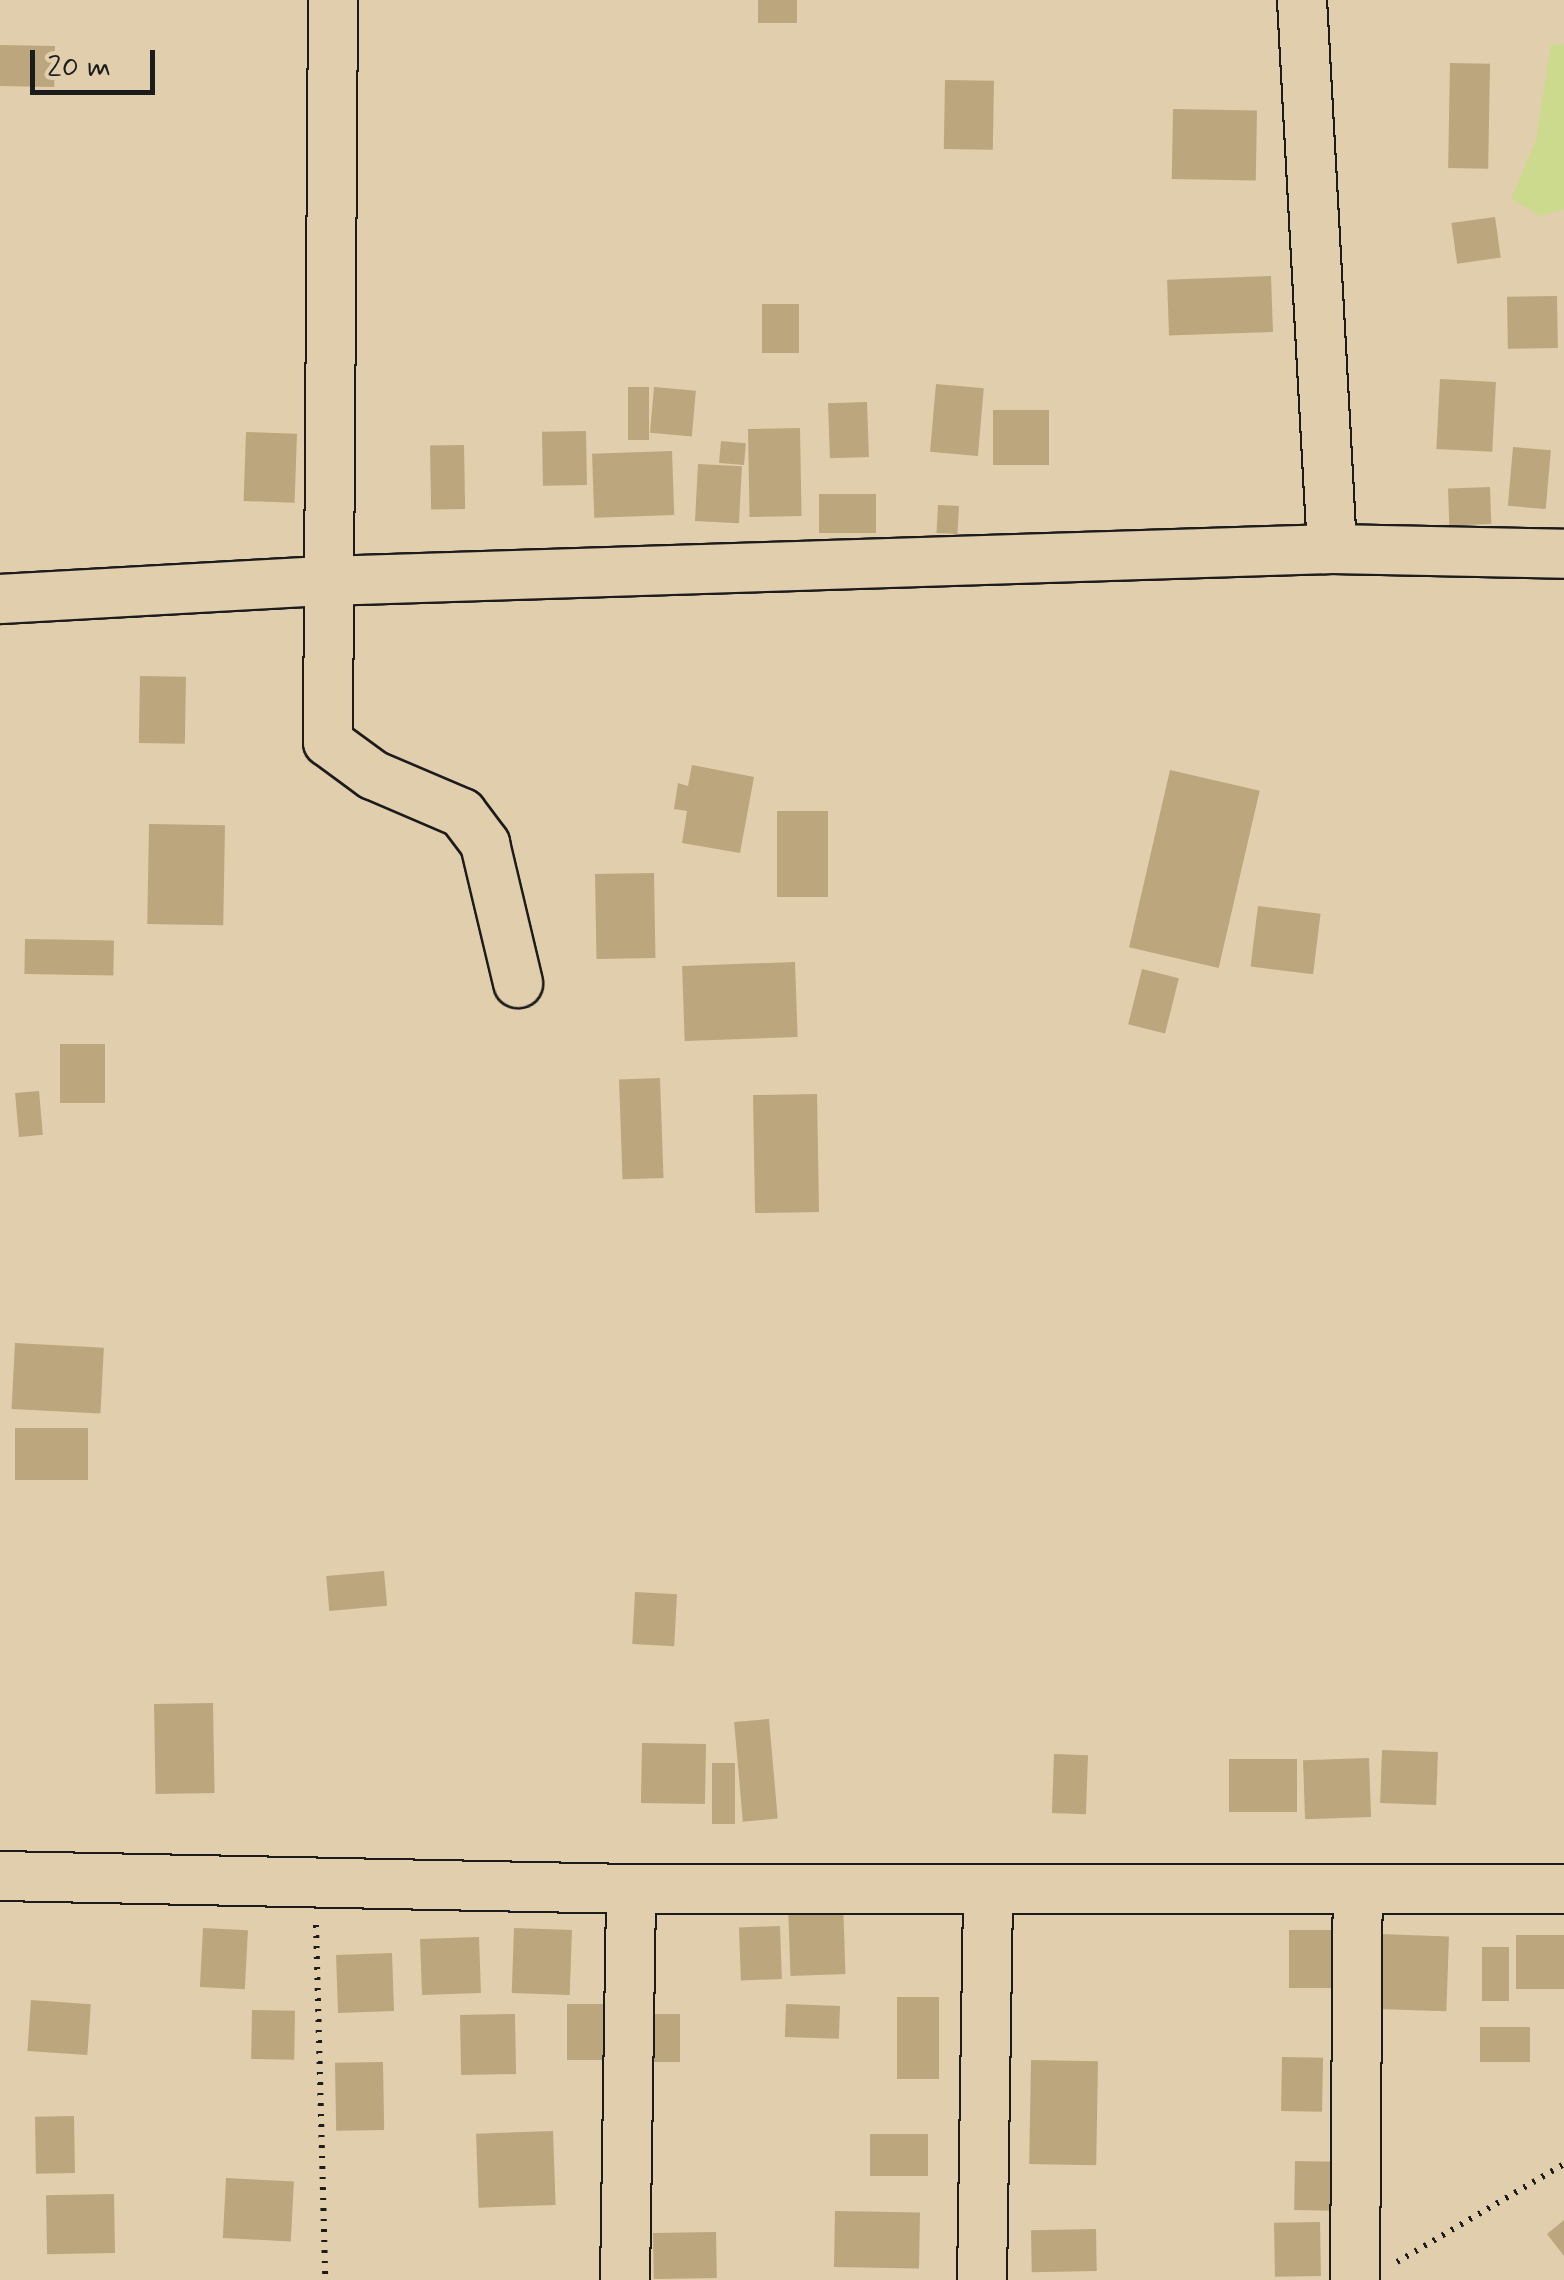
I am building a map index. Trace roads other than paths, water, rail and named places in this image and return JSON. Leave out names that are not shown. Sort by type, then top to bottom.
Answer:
[{"type":"street","points":[[333,0],[326,581],[328,742],[372,775],[462,813],[486,844],[518,982]]},
{"type":"street","points":[[1302,0],[1332,549]]},
{"type":"street","points":[[0,599],[326,581],[1332,549],[1564,554]]},
{"type":"street","points":[[0,1876],[314,1879],[631,1889],[1564,1890]]},
{"type":"street","points":[[625,2280],[631,1889]]},
{"type":"street","points":[[982,2280],[988,1891]]},
{"type":"street","points":[[1358,1891],[1369,2275]]}]
